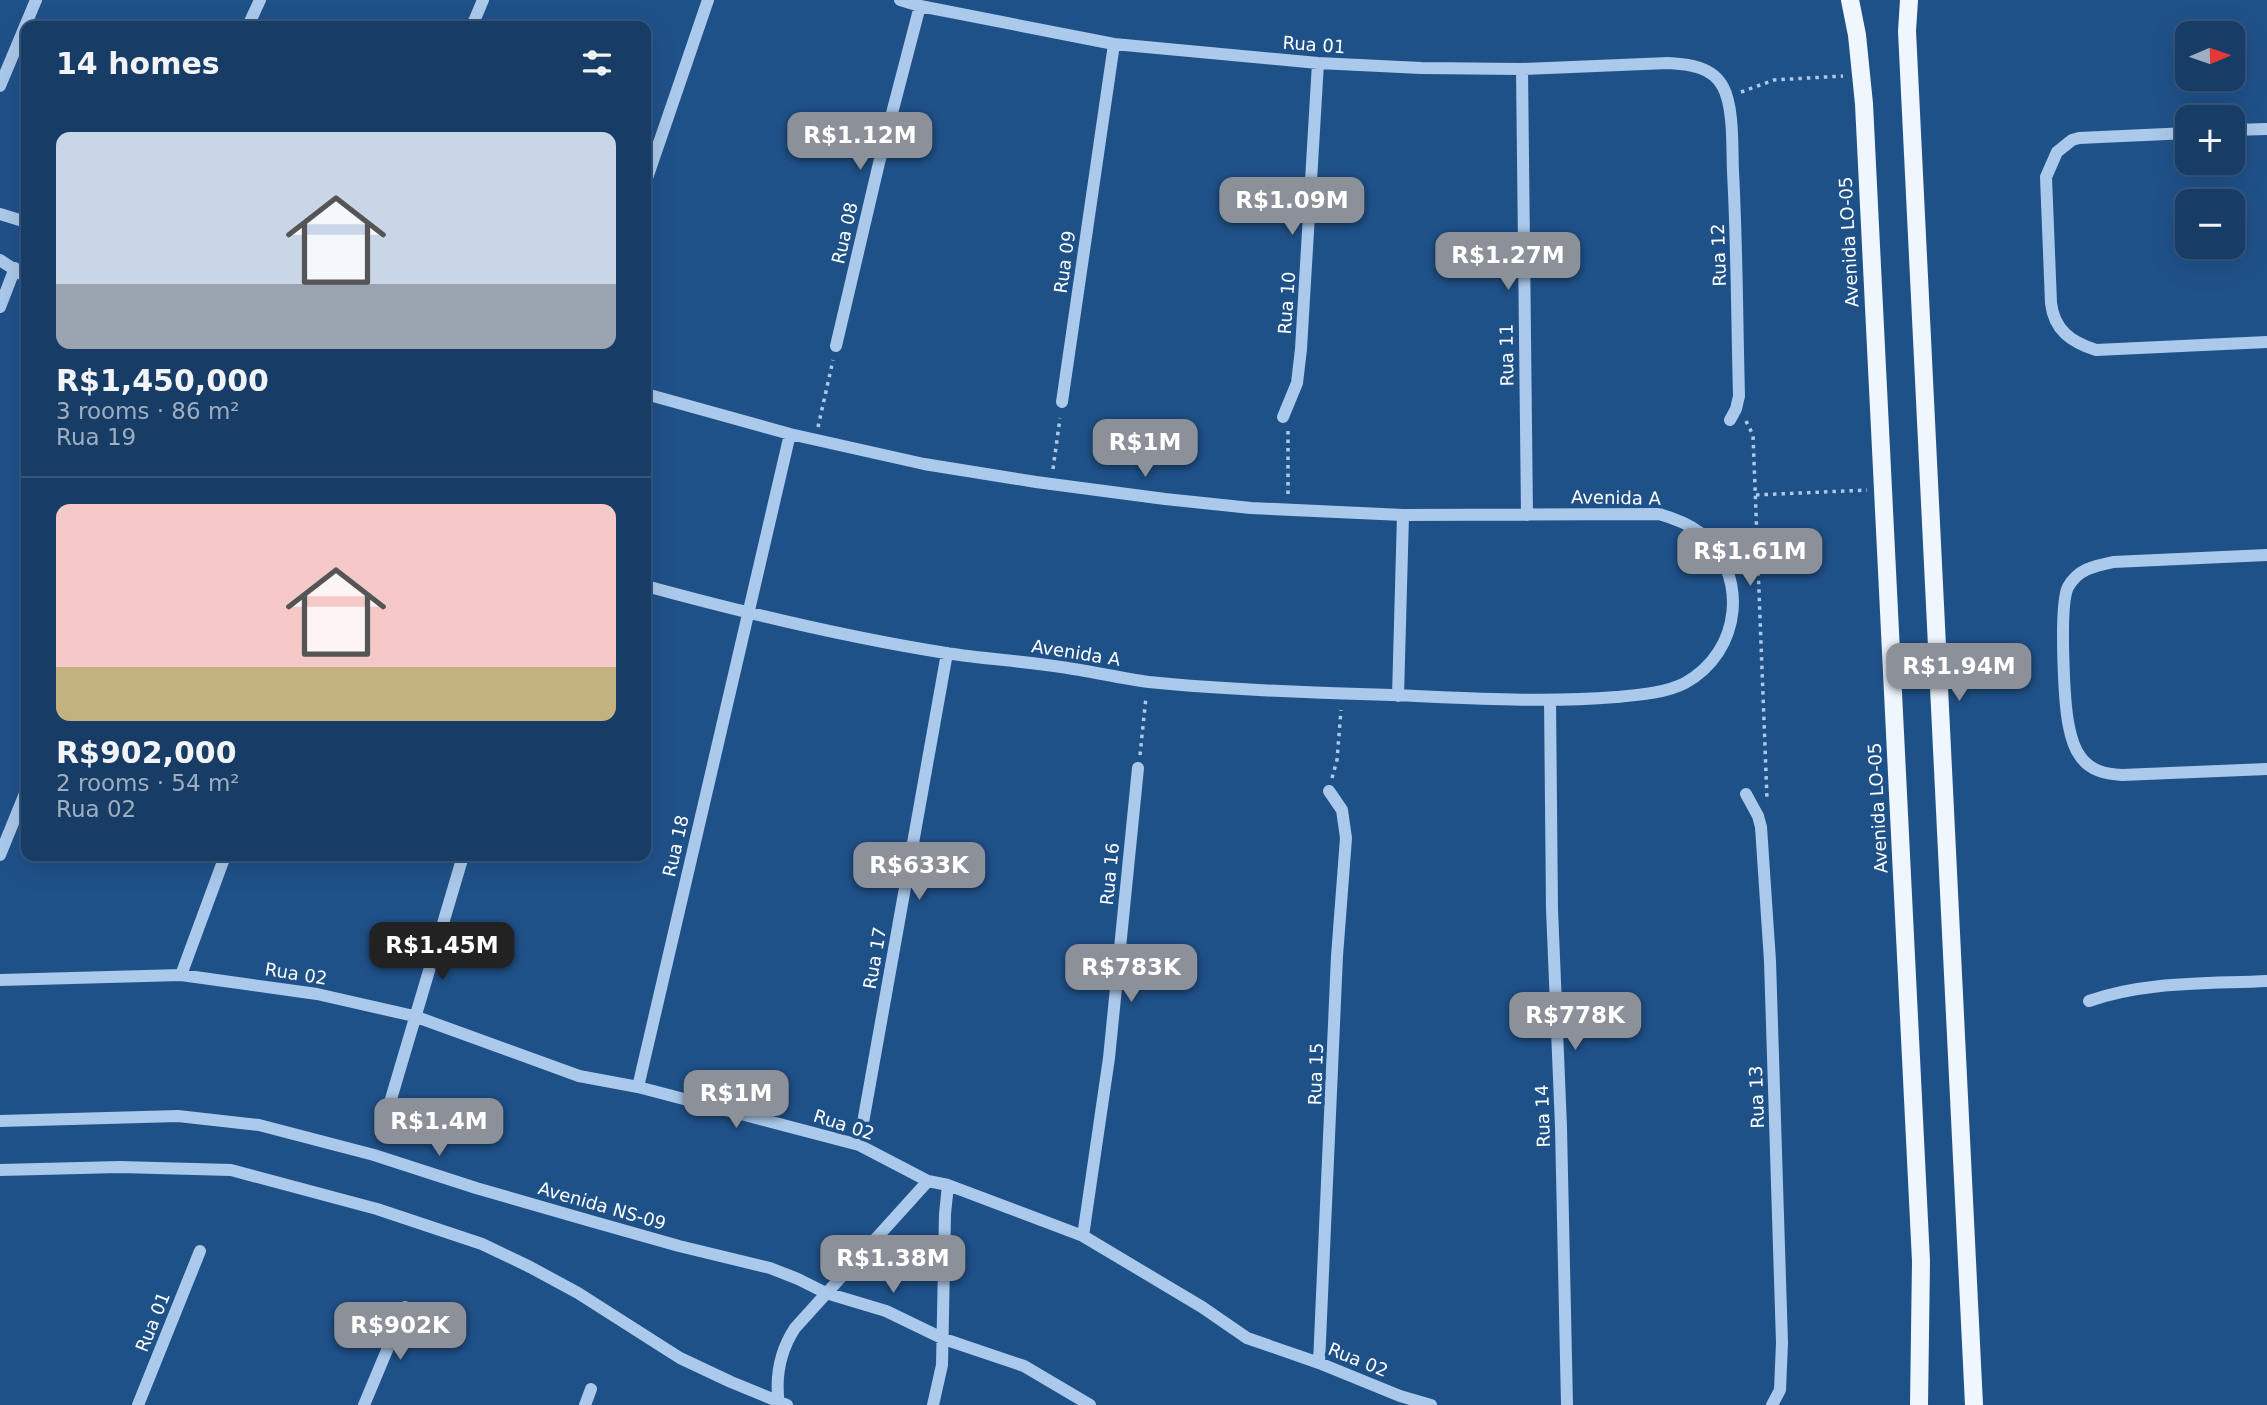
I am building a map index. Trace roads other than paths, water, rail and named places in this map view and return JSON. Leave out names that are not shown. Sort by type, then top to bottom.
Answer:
[{"type":"main road","name":"Avenida LO-05","points":[[1850,0],[1861,76],[1921,1261],[1919,1405]]},
{"type":"main road","points":[[1909,0],[1907,31],[1974,1405]]},
{"type":"street","points":[[27,21],[36,0]]},
{"type":"street","points":[[250,21],[260,0]]},
{"type":"street","points":[[474,21],[483,0]]},
{"type":"street","points":[[651,166],[708,0]]},
{"type":"street","name":"Rua 01","points":[[900,0],[1114,44],[1318,63],[1522,69],[1677,63],[1705,70],[1725,93]]},
{"type":"street","name":"Rua 08","points":[[836,346],[879,163],[920,6]]},
{"type":"street","points":[[0,86],[21,36]]},
{"type":"street","name":"Rua 09","points":[[1062,402],[1114,44]]},
{"type":"street","name":"Rua 10","points":[[1283,417],[1297,383],[1301,349],[1318,63]]},
{"type":"street","name":"Rua 11","points":[[1522,69],[1527,516]]},
{"type":"street","name":"Rua 12","points":[[1725,93],[1732,150],[1736,235],[1739,396],[1733,415]]},
{"type":"street","points":[[2245,130],[2267,129]]},
{"type":"street","points":[[2175,133],[2078,138],[2057,152],[2046,177],[2051,303],[2055,321],[2071,339],[2096,350],[2267,342]]},
{"type":"street","points":[[0,214],[21,220]]},
{"type":"street","points":[[0,260],[21,273]]},
{"type":"street","points":[[0,307],[15,268]]},
{"type":"street","name":"Avenida A","points":[[651,395],[790,433],[924,464],[1050,484],[1226,505],[1403,515],[1650,513],[1671,517],[1702,535],[1724,563],[1735,596],[1730,631],[1721,649],[1702,671],[1685,683],[1674,688],[1619,697],[1550,700],[1343,694],[1148,682],[1061,667],[947,653],[858,637],[749,614],[651,587]]},
{"type":"street","name":"Rua 18","points":[[638,1087],[790,433]]},
{"type":"street","points":[[1398,696],[1403,515]]},
{"type":"street","points":[[2267,555],[2113,562],[2090,566],[2078,574],[2069,587],[2065,598],[2064,621],[2069,728],[2074,746],[2089,767],[2103,773],[2122,775],[2267,769]]},
{"type":"street","name":"Rua 17","points":[[859,1145],[947,653]]},
{"type":"street","name":"Rua 14","points":[[1550,700],[1552,909],[1561,1127],[1567,1405]]},
{"type":"street","name":"Rua 16","points":[[1083,1236],[1109,1058],[1138,768]]},
{"type":"street","name":"Rua 15","points":[[1319,1363],[1337,956],[1346,838],[1342,810],[1329,790]]},
{"type":"street","name":"Rua 13","points":[[1746,794],[1760,821],[1770,961],[1782,1330],[1782,1373],[1780,1390],[1774,1403]]},
{"type":"street","points":[[0,855],[21,803]]},
{"type":"street","points":[[181,975],[223,861]]},
{"type":"street","points":[[391,1099],[461,861]]},
{"type":"street","name":"Rua 02","points":[[0,980],[181,975],[317,994],[414,1016],[579,1076],[638,1087],[859,1145],[928,1181],[948,1185],[1083,1236],[1202,1307],[1247,1338],[1319,1363],[1400,1396],[1431,1405]]},
{"type":"street","points":[[2089,1001],[2129,990],[2161,986],[2267,981]]},
{"type":"street","name":"Avenida NS-09","points":[[0,1121],[178,1115],[259,1125],[374,1155],[476,1188],[679,1247],[770,1268],[826,1293],[886,1311],[944,1339],[1024,1366],[1090,1405]]},
{"type":"street","points":[[0,1170],[121,1167],[231,1170],[377,1209],[482,1244],[530,1267],[578,1293],[680,1358],[781,1404],[779,1367],[787,1340],[803,1317],[928,1181]]},
{"type":"street","points":[[933,1405],[940,1381],[944,1339],[948,1185]]},
{"type":"street","name":"Rua 01","points":[[138,1405],[200,1251]]},
{"type":"street","points":[[364,1405],[405,1307]]},
{"type":"street","points":[[585,1405],[592,1389]]}]
